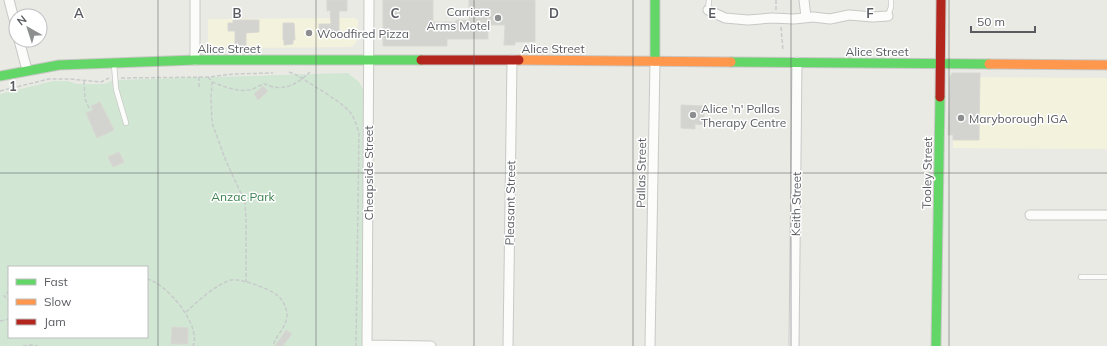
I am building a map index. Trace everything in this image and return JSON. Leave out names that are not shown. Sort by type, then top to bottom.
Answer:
[{"type":"main road","name":"Pallas Street","points":[[655,0],[655,61]]},
{"type":"main road","name":"Tooley Street","points":[[936,346],[941,0]]},
{"type":"main road","name":"Alice Street","points":[[0,76],[59,65],[195,60],[369,59],[1107,65]]},
{"type":"street","points":[[195,0],[195,60]]},
{"type":"street","name":"Cheapside Street","points":[[367,345],[369,0]]},
{"type":"street","points":[[804,0],[806,17]]},
{"type":"street","points":[[708,10],[725,18],[748,20],[772,18],[794,19],[806,17],[830,19],[849,15],[873,17],[888,16]]},
{"type":"street","points":[[21,48],[27,70]]},
{"type":"street","name":"Pleasant Street","points":[[508,346],[512,60]]},
{"type":"street","name":"Pallas Street","points":[[650,346],[655,61]]},
{"type":"street","name":"Keith Street","points":[[794,346],[798,62]]},
{"type":"street","points":[[1030,215],[1107,215]]},
{"type":"street","points":[[367,345],[431,346]]},
{"type":"lane","points":[[708,10],[709,0]]},
{"type":"lane","points":[[888,16],[891,7],[891,0]]},
{"type":"lane","points":[[114,62],[116,89],[126,123]]},
{"type":"lane","points":[[1081,277],[1107,277]]},
{"type":"path","points":[[208,77],[212,82],[222,86],[249,90],[264,84],[275,88],[289,87],[302,79],[311,70]]},
{"type":"path","points":[[0,91],[49,79],[70,79],[101,82],[108,78],[208,77],[276,72]]},
{"type":"path","points":[[288,72],[295,74],[348,110],[354,119],[358,134],[356,346]]},
{"type":"path","points":[[198,77],[199,87]]},
{"type":"path","points":[[84,81],[85,99],[90,110]]},
{"type":"path","points":[[212,82],[212,123],[226,161],[245,202],[246,282]]},
{"type":"path","points":[[148,279],[157,282],[186,312],[194,332],[195,339],[193,346]]},
{"type":"path","points":[[186,312],[211,291],[231,280],[246,282],[273,292],[282,300],[286,308],[287,315],[284,327],[272,346]]},
{"type":"path","points":[[8,293],[4,296],[8,300]]},
{"type":"path","points":[[23,346],[38,346]]},
{"type":"shaded area","points":[[354,18],[358,20],[357,41],[350,47],[214,48],[208,42],[208,19]]},
{"type":"shaded area","points":[[953,77],[1107,78],[1107,149],[953,148]]},
{"type":"green space","name":"Anzac Park","points":[[348,73],[359,82],[363,89],[362,346],[0,346],[0,94],[53,81],[68,81],[77,84],[104,84],[114,80]]},
{"type":"building","points":[[327,0],[347,0],[347,11],[339,11],[339,33],[319,33],[319,24],[331,24],[330,10],[327,11]]},
{"type":"building","points":[[383,0],[433,0],[433,22],[456,22],[456,20],[469,20],[469,0],[535,0],[535,42],[515,42],[515,45],[504,45],[505,25],[488,25],[488,39],[447,39],[447,46],[383,46]]},
{"type":"building","points":[[233,20],[259,20],[259,32],[246,33],[246,47],[235,47],[235,31],[228,31],[228,23],[233,23]]},
{"type":"building","points":[[283,23],[294,23],[295,40],[293,40],[293,44],[284,45]]},
{"type":"building","points":[[952,73],[980,73],[979,140],[953,140],[953,135],[948,135],[950,77]]},
{"type":"building","points":[[263,86],[268,91],[258,100],[254,94]]},
{"type":"building","points":[[100,102],[114,130],[97,138],[86,113],[93,110],[91,106]]},
{"type":"building","name":"Alice 'n' Pallas Therapy Centre","points":[[681,105],[704,106],[704,125],[695,124],[695,129],[681,128]]},
{"type":"building","points":[[119,152],[124,162],[113,167],[108,157]]},
{"type":"building","points":[[172,327],[188,328],[188,344],[171,344]]},
{"type":"building","points":[[286,330],[292,334],[283,346],[275,346]]},
{"type":"traffic: fast","points":[[655,0],[655,61]]},
{"type":"traffic: fast","points":[[0,76],[59,65],[195,60],[421,60]]},
{"type":"traffic: fast","points":[[731,62],[989,64]]},
{"type":"traffic: fast","points":[[936,346],[940,97]]},
{"type":"traffic: slow","points":[[519,60],[731,62]]},
{"type":"traffic: slow","points":[[989,64],[1107,65]]},
{"type":"traffic: jam","points":[[940,97],[941,0]]},
{"type":"traffic: jam","points":[[421,60],[519,60]]},
{"type":"place","name":"Carriers Arms Motel","points":[[498,18]]},
{"type":"place","name":"Woodfired Pizza","points":[[309,33]]},
{"type":"place","name":"Alice 'n' Pallas Therapy Centre","points":[[693,115]]},
{"type":"place","name":"Maryborough IGA","points":[[961,118]]}]
